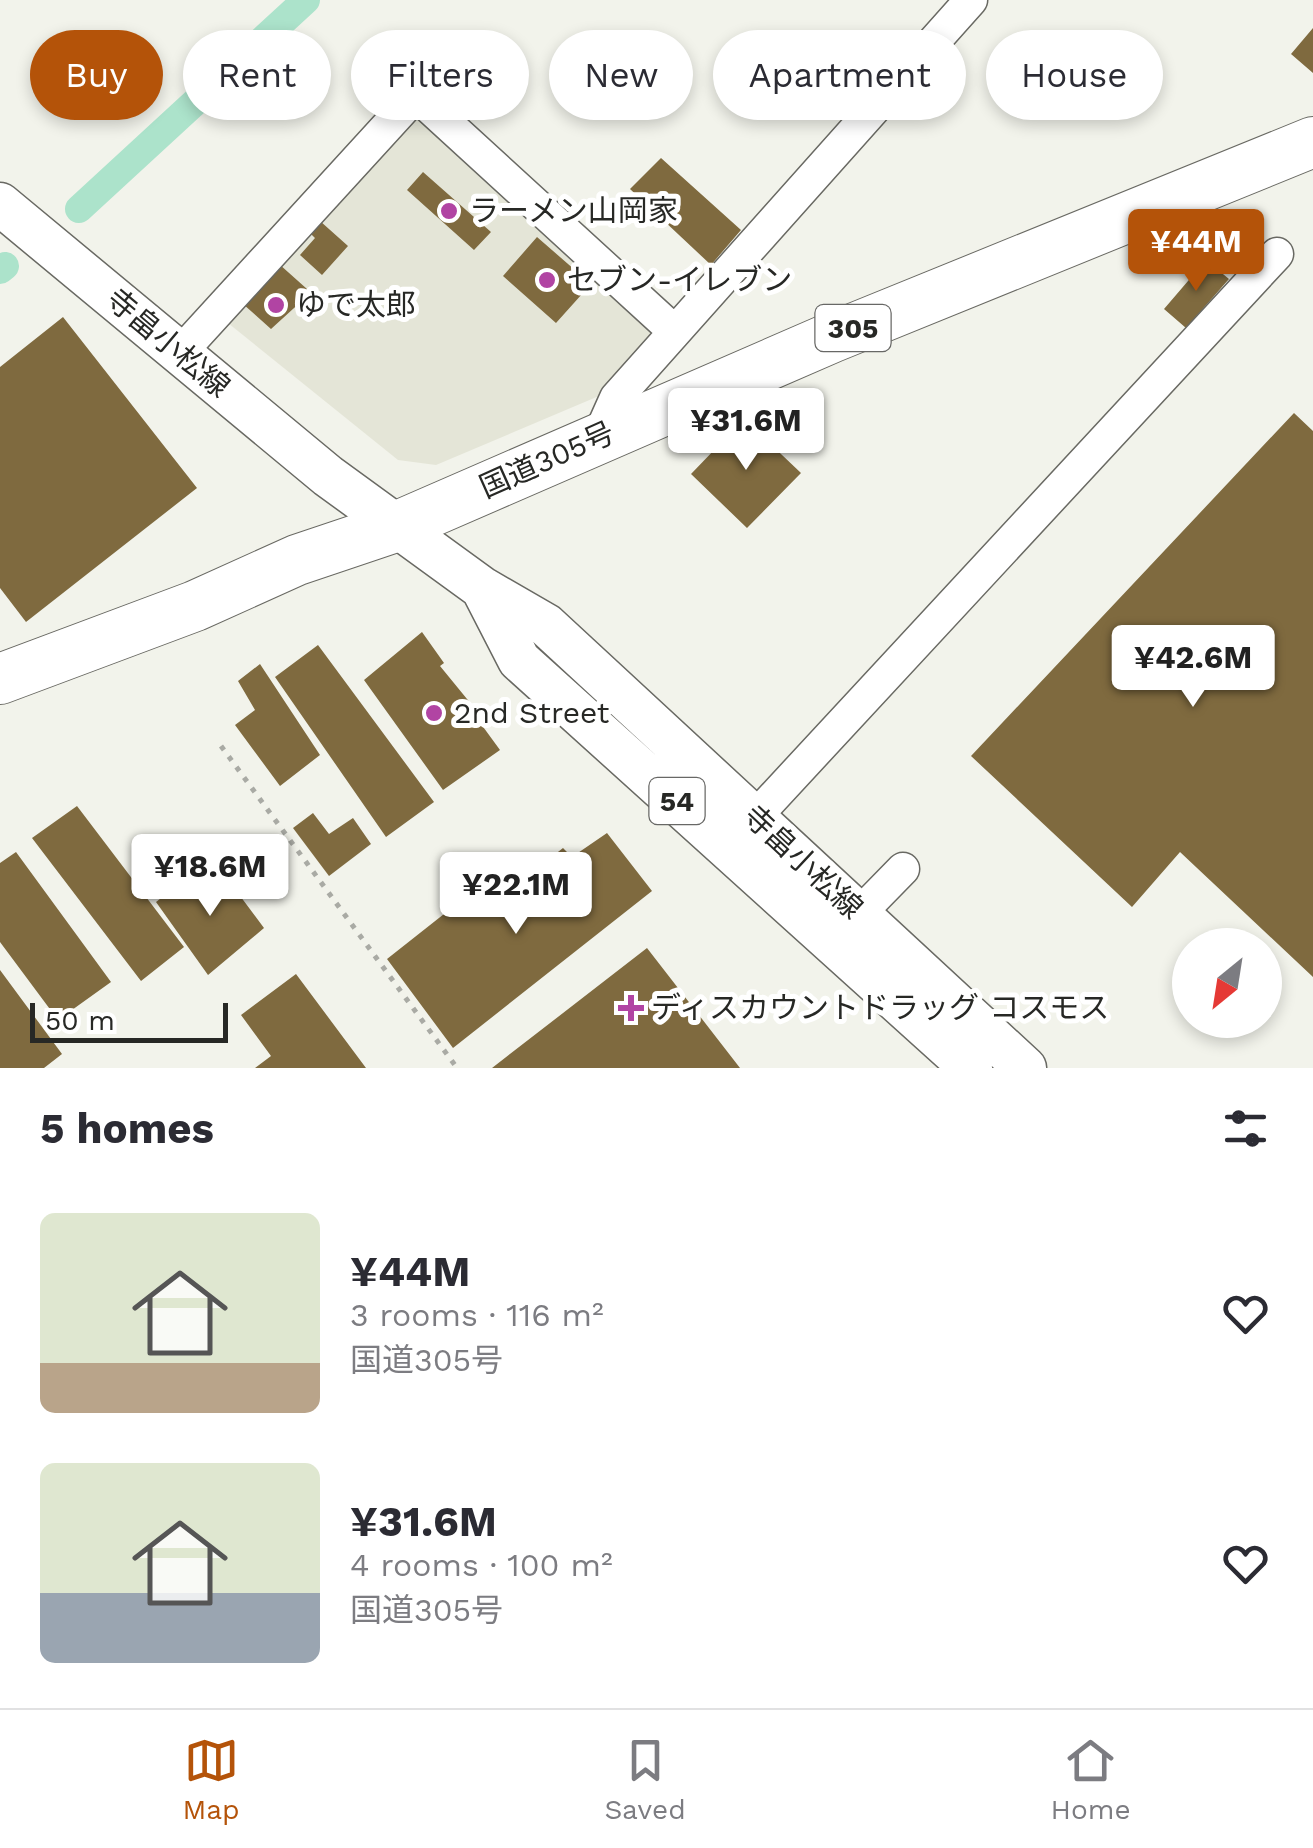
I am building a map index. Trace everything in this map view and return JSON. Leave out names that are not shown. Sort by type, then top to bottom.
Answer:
[{"type":"highway","name":"国道305号","points":[[0,679],[195,606],[297,560],[398,526],[1038,251],[1313,142]]},
{"type":"main road","name":"寺畠小松線","points":[[0,204],[328,476],[482,588],[546,626],[1025,1068]]},
{"type":"main road","name":"寺畠小松線","points":[[482,588],[519,660],[971,1068]]},
{"type":"street","points":[[600,436],[616,398],[971,0]]},
{"type":"street","points":[[180,353],[416,94],[674,331]]},
{"type":"street","points":[[755,817],[1277,254]]},
{"type":"street","points":[[859,914],[903,868]]},
{"type":"path","points":[[222,746],[457,1068]]},
{"type":"shaded area","points":[[406,120],[430,120],[660,330],[606,393],[436,465],[398,460],[223,319]]},
{"type":"building","points":[[1313,28],[1313,73],[1291,54]]},
{"type":"building","points":[[661,158],[741,230],[711,265],[630,189]]},
{"type":"building","name":"ラーメン山岡家","points":[[423,172],[491,232],[474,250],[407,190]]},
{"type":"building","points":[[320,221],[348,246],[322,275],[300,255],[315,238],[310,233]]},
{"type":"building","name":"セブン-イレブン","points":[[537,237],[591,284],[556,323],[503,276]]},
{"type":"building","points":[[1206,260],[1229,279],[1186,328],[1164,309]]},
{"type":"building","points":[[279,264],[307,289],[302,295],[305,298],[271,329],[243,304]]},
{"type":"building","points":[[63,317],[197,488],[26,622],[0,588],[0,367]]},
{"type":"building","points":[[1294,413],[1313,431],[1313,977],[1282,948],[1282,928],[1261,928],[1180,852],[1132,907],[971,756]]},
{"type":"building","points":[[744,419],[801,473],[747,528],[691,474]]},
{"type":"building","name":"2nd Street","points":[[422,632],[444,663],[440,666],[485,721],[481,724],[500,750],[443,790],[364,680]]},
{"type":"building","points":[[318,645],[434,802],[386,837],[275,677]]},
{"type":"building","points":[[260,664],[320,755],[280,786],[235,725],[255,710],[238,681]]},
{"type":"building","points":[[77,806],[184,947],[141,981],[32,838]]},
{"type":"building","points":[[313,813],[329,834],[353,818],[371,844],[329,876],[293,828]]},
{"type":"building","points":[[607,833],[652,891],[453,1048],[387,959],[463,899],[477,916],[563,848],[572,857]]},
{"type":"building","points":[[16,852],[111,982],[58,1020],[0,942],[0,863]]},
{"type":"building","points":[[197,870],[211,887],[226,877],[264,928],[208,975],[156,902]]},
{"type":"building","name":"ディスカウントドラッグ コスモス","points":[[647,948],[740,1068],[492,1068]]},
{"type":"building","points":[[0,970],[62,1054],[44,1068],[0,1068]]},
{"type":"building","points":[[296,974],[366,1068],[255,1068],[271,1056],[241,1015]]},
{"type":"waterway","points":[[79,209],[306,0]]},
{"type":"waterway","points":[[0,270],[5,266]]},
{"type":"place","name":"ラーメン山岡家","points":[[449,211]]},
{"type":"place","name":"セブン-イレブン","points":[[547,280]]},
{"type":"place","name":"ゆで太郎","points":[[276,305]]},
{"type":"place","name":"2nd Street","points":[[434,713]]},
{"type":"place","name":"ディスカウントドラッグ コスモス","points":[[631,1008]]}]
